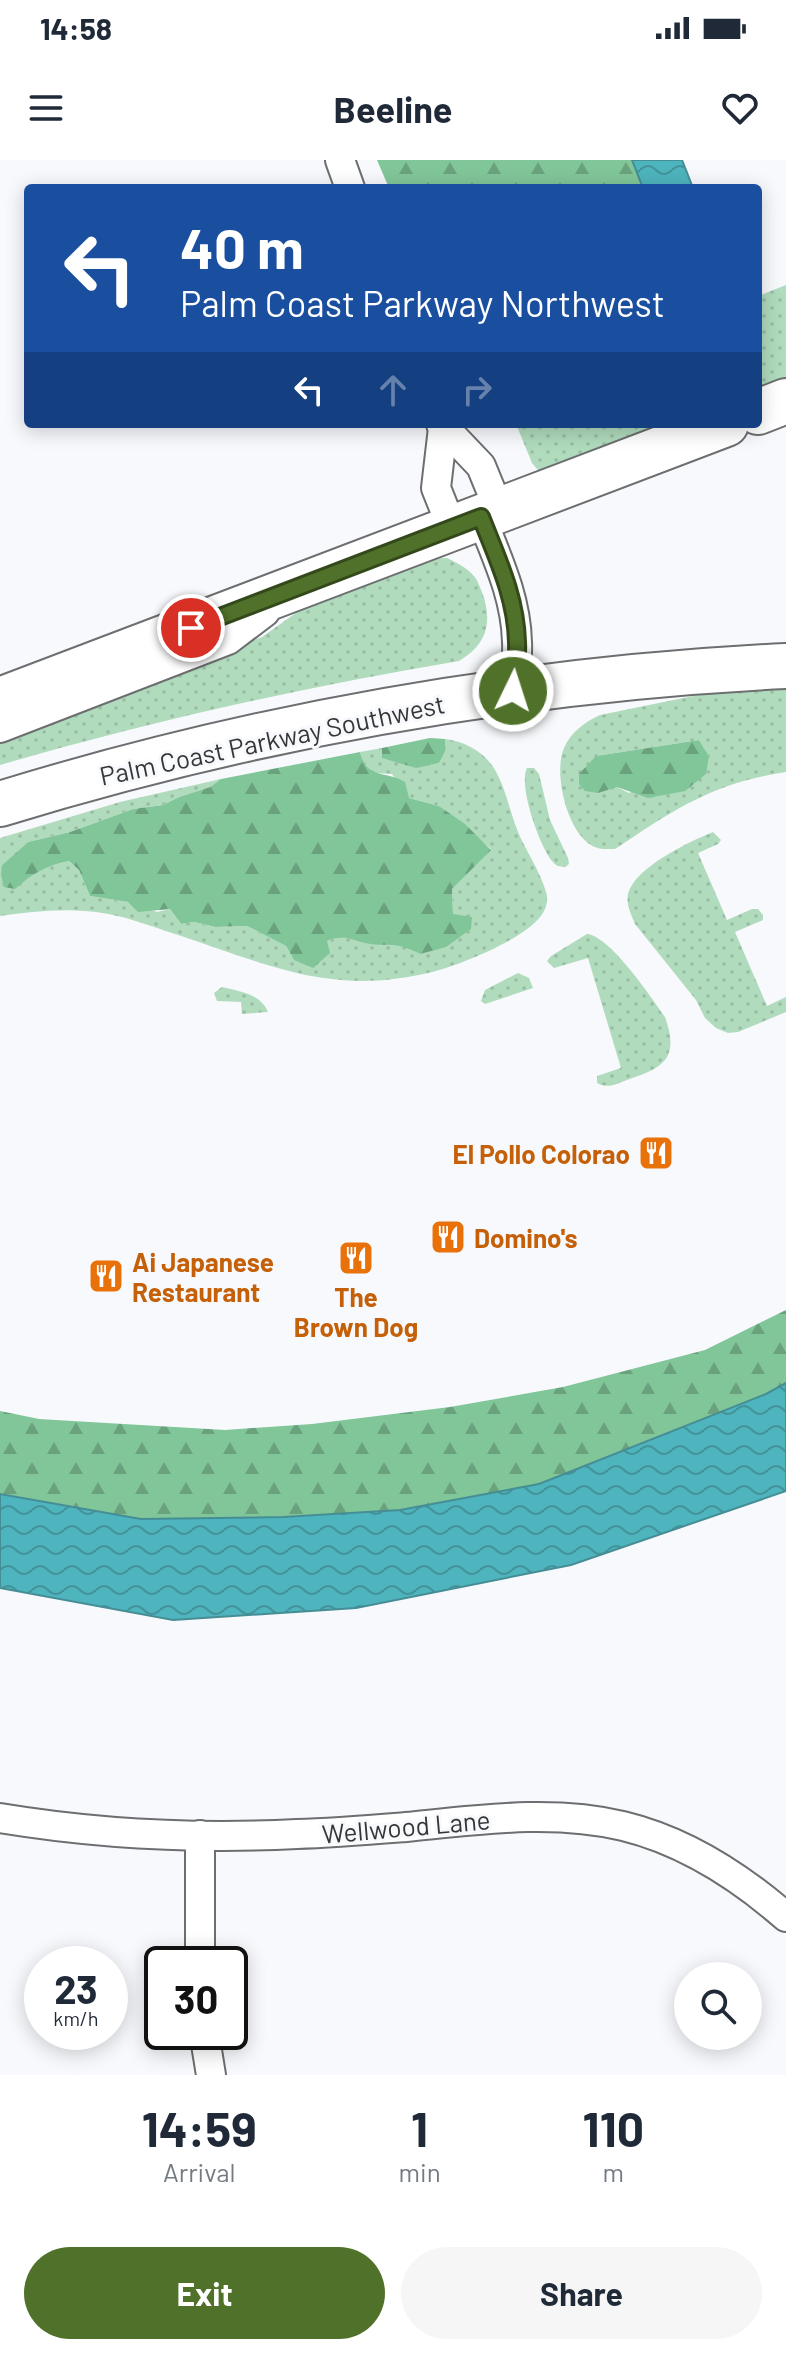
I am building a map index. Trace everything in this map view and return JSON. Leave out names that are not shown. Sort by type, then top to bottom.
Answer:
[{"type":"main road","points":[[762,410],[786,401]]},
{"type":"main road","points":[[0,700],[716,428]]},
{"type":"main road","name":"Palm Coast Parkway Southwest","points":[[0,804],[87,778],[245,739],[366,715],[513,691],[683,673],[786,666]]},
{"type":"street","points":[[340,160],[349,184]]},
{"type":"street","points":[[442,428],[436,488],[477,519],[503,572],[513,605],[517,642],[513,691]]},
{"type":"street","points":[[444,428],[481,466],[477,519]]},
{"type":"street","points":[[0,728],[228,640],[294,590]]},
{"type":"street","name":"Wellwood Lane","points":[[0,1818],[66,1828],[200,1835],[345,1832],[501,1818],[551,1817],[603,1822],[641,1831],[693,1852],[745,1884],[786,1917]]},
{"type":"street","points":[[200,1835],[200,1946]]},
{"type":"street","points":[[207,2050],[211,2075]]},
{"type":"green space","points":[[377,160],[632,160],[641,184],[387,184]]},
{"type":"green space","points":[[786,285],[786,382],[762,391],[762,294]]},
{"type":"green space","points":[[518,428],[665,428],[542,475],[532,463]]},
{"type":"green space","points":[[447,558],[475,577],[487,613],[481,640],[459,661],[228,706],[0,765],[0,738],[262,637],[317,598],[421,559]]},
{"type":"green space","points":[[762,682],[786,682],[786,772],[716,791],[676,810],[615,849],[597,848],[582,838],[569,815],[560,772],[564,748],[570,737],[600,715]],"holes":[[[699,740],[709,756],[629,793],[617,787],[596,756]]]},
{"type":"green space","points":[[430,738],[445,739],[445,752],[439,763],[416,768],[382,758],[382,748]]},
{"type":"green space","points":[[445,739],[471,747],[491,764],[547,896],[545,909],[528,929],[463,962],[398,978],[364,981],[332,979],[271,966],[106,913],[60,910],[0,916],[0,838],[120,802],[221,779],[210,787],[163,805],[133,809],[70,832],[28,842],[2,865],[15,888],[40,871],[69,861],[79,870],[90,896],[128,902],[157,912],[170,909],[181,924],[247,926],[286,946],[294,960],[344,935],[371,944],[399,943],[420,954],[453,915],[452,889],[491,849],[439,806],[409,798],[392,774],[374,773],[363,765],[360,752],[382,748],[383,758],[417,767],[439,763],[445,752]]},
{"type":"green space","points":[[699,740],[709,756],[706,774],[685,791],[648,798],[617,787],[598,793],[585,791],[579,784],[579,774],[596,756]]},
{"type":"green space","points":[[360,752],[372,771],[405,782],[409,798],[439,806],[465,824],[491,850],[452,889],[453,914],[472,917],[471,929],[446,947],[420,954],[400,946],[340,938],[327,941],[330,953],[313,968],[294,960],[286,946],[247,926],[181,924],[170,909],[138,912],[128,902],[90,896],[79,870],[69,861],[40,871],[15,889],[4,887],[2,865],[28,842],[70,832],[133,809],[163,805],[210,787],[221,779]]},
{"type":"green space","points":[[527,768],[534,768],[539,774],[550,820],[568,858],[569,864],[565,867],[553,862],[537,830],[525,788]]},
{"type":"green space","points":[[713,832],[721,840],[698,853],[727,920],[752,909],[758,909],[763,915],[763,920],[735,932],[767,1006],[786,997],[786,1012],[738,1032],[728,1033],[705,1018],[696,1000],[635,924],[628,902],[628,894],[641,874],[677,849]]},
{"type":"green space","points":[[587,934],[607,945],[629,969],[665,1017],[669,1031],[669,1052],[659,1066],[640,1076],[605,1086],[597,1083],[597,1076],[621,1068],[588,958],[554,968],[547,961]]},
{"type":"green space","points":[[518,973],[529,978],[533,988],[485,1004],[481,1001],[485,990]]},
{"type":"green space","points":[[222,987],[255,997],[268,1012],[242,1014],[241,1002],[217,1001],[214,993]]},
{"type":"green space","points":[[786,1310],[786,1383],[766,1394],[539,1484],[400,1510],[283,1517],[141,1519],[0,1494],[0,1411],[39,1419],[225,1430],[312,1424],[450,1407],[563,1387],[705,1350]]},
{"type":"water","points":[[632,160],[682,160],[691,184],[641,184]]},
{"type":"water","points":[[786,1383],[786,1491],[571,1565],[356,1608],[173,1620],[0,1588],[0,1494],[141,1519],[283,1517],[400,1510],[539,1484],[766,1394]]},
{"type":"place","name":"El Pollo Colorao","points":[[656,1153]]},
{"type":"place","name":"Domino's","points":[[448,1237]]},
{"type":"place","name":"The Brown Dog","points":[[356,1258]]},
{"type":"place","name":"Ai Japanese Restaurant","points":[[106,1276]]},
{"type":"route","points":[[191,628],[481,517],[513,605],[517,642],[513,691]]}]
